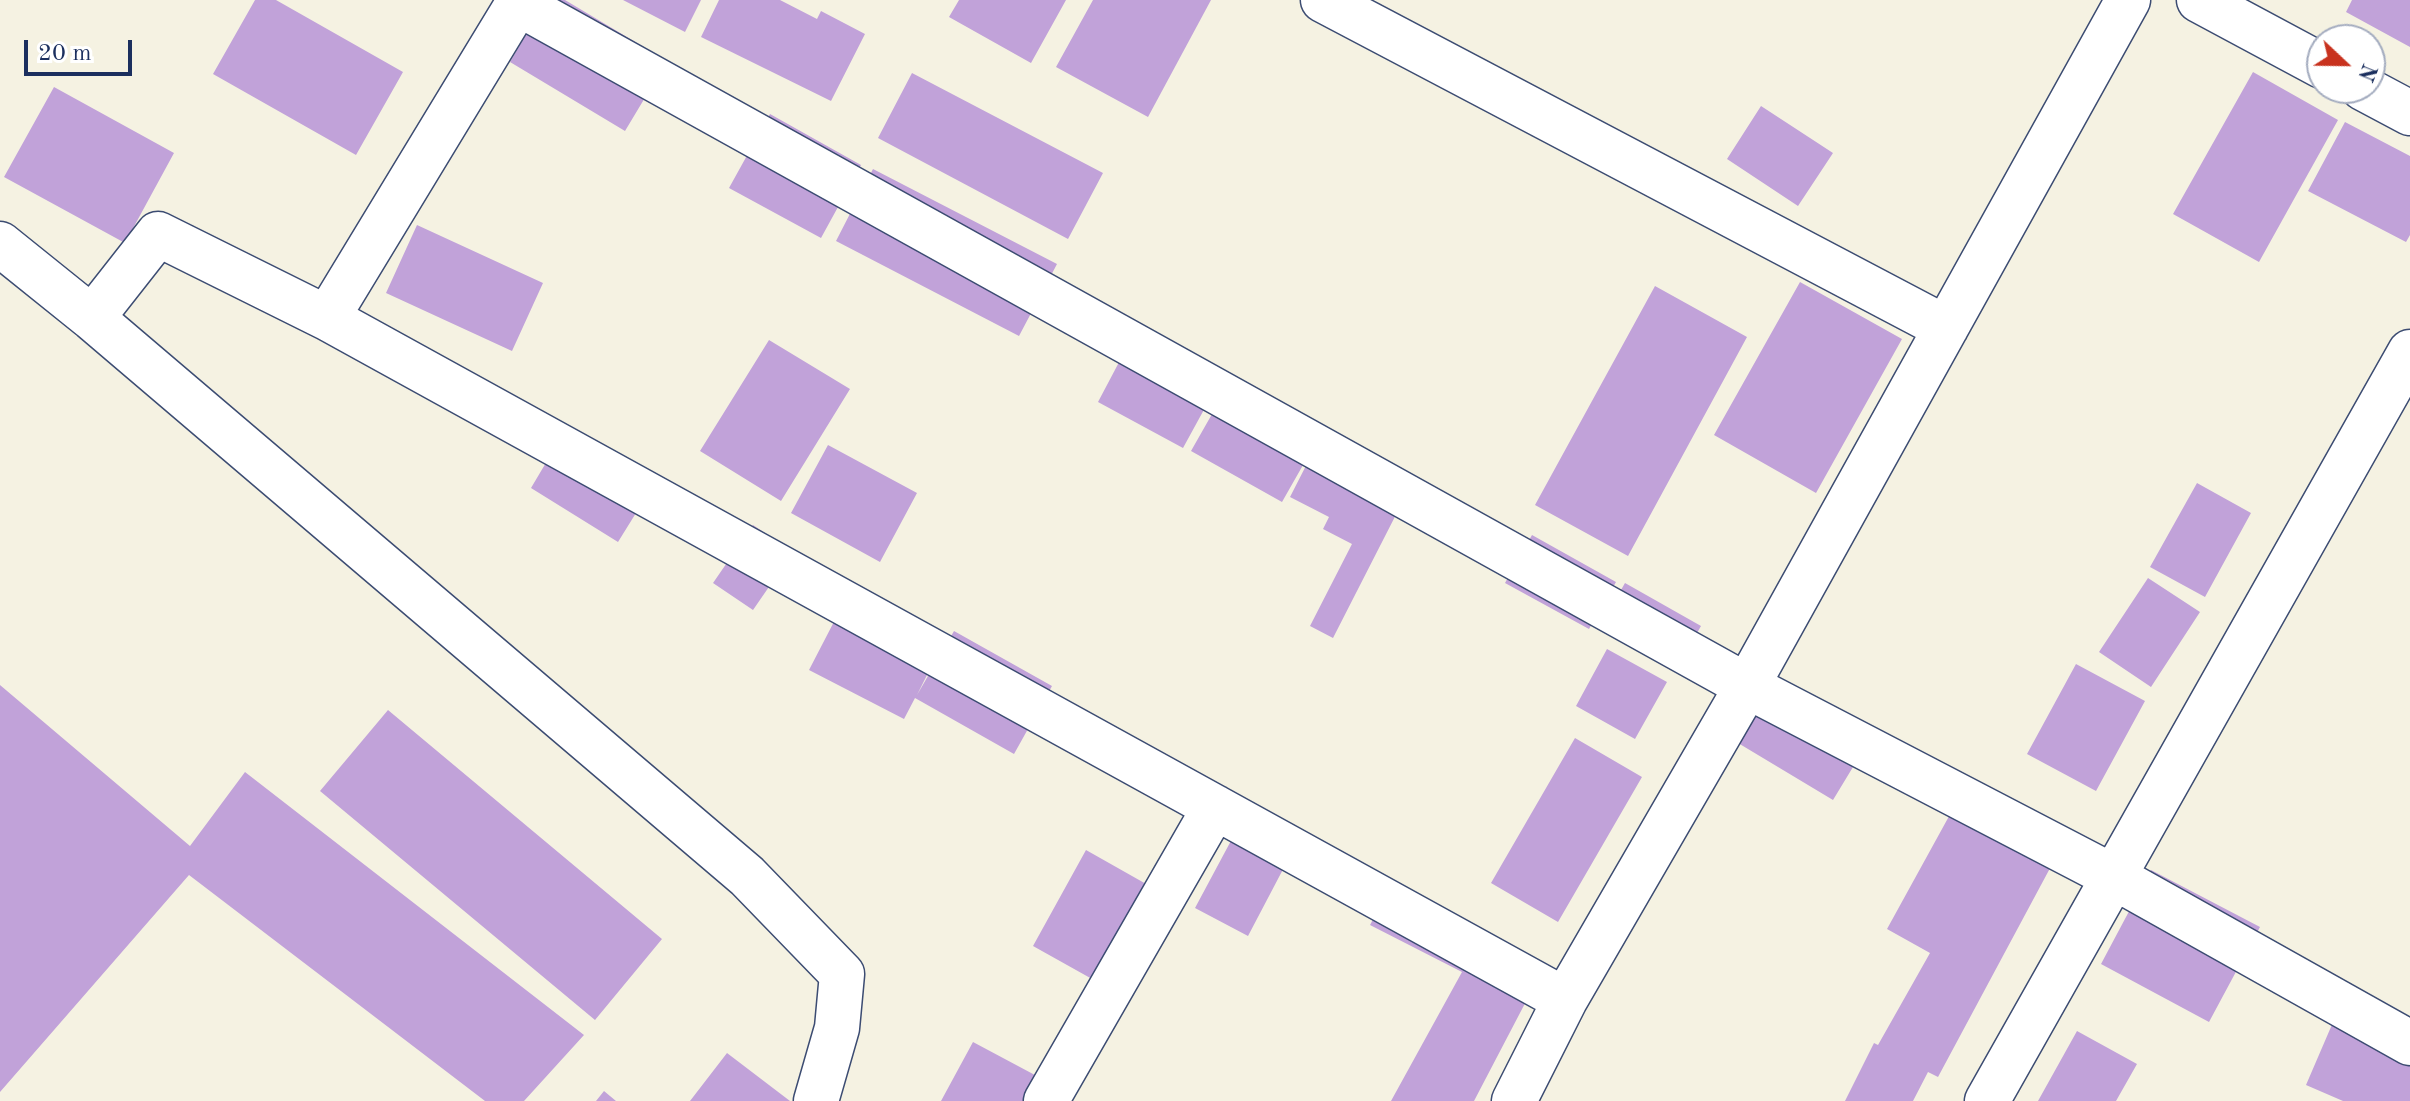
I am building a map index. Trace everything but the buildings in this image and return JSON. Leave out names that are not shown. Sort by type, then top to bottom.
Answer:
[{"type":"street","points":[[1323,0],[1946,328]]},
{"type":"street","points":[[1514,1101],[1565,1000],[1747,686],[2128,0]]},
{"type":"street","points":[[2199,0],[2306,57]]},
{"type":"street","points":[[327,318],[519,2],[1747,686],[2114,877],[2410,1043]]},
{"type":"street","points":[[2386,100],[2410,113]]},
{"type":"street","points":[[92,318],[158,234],[327,318],[1565,1000]]},
{"type":"street","points":[[0,244],[92,318],[747,876],[842,974],[837,1028],[816,1101]]},
{"type":"street","points":[[1987,1101],[2410,352]]},
{"type":"street","points":[[1046,1101],[1215,807]]}]
